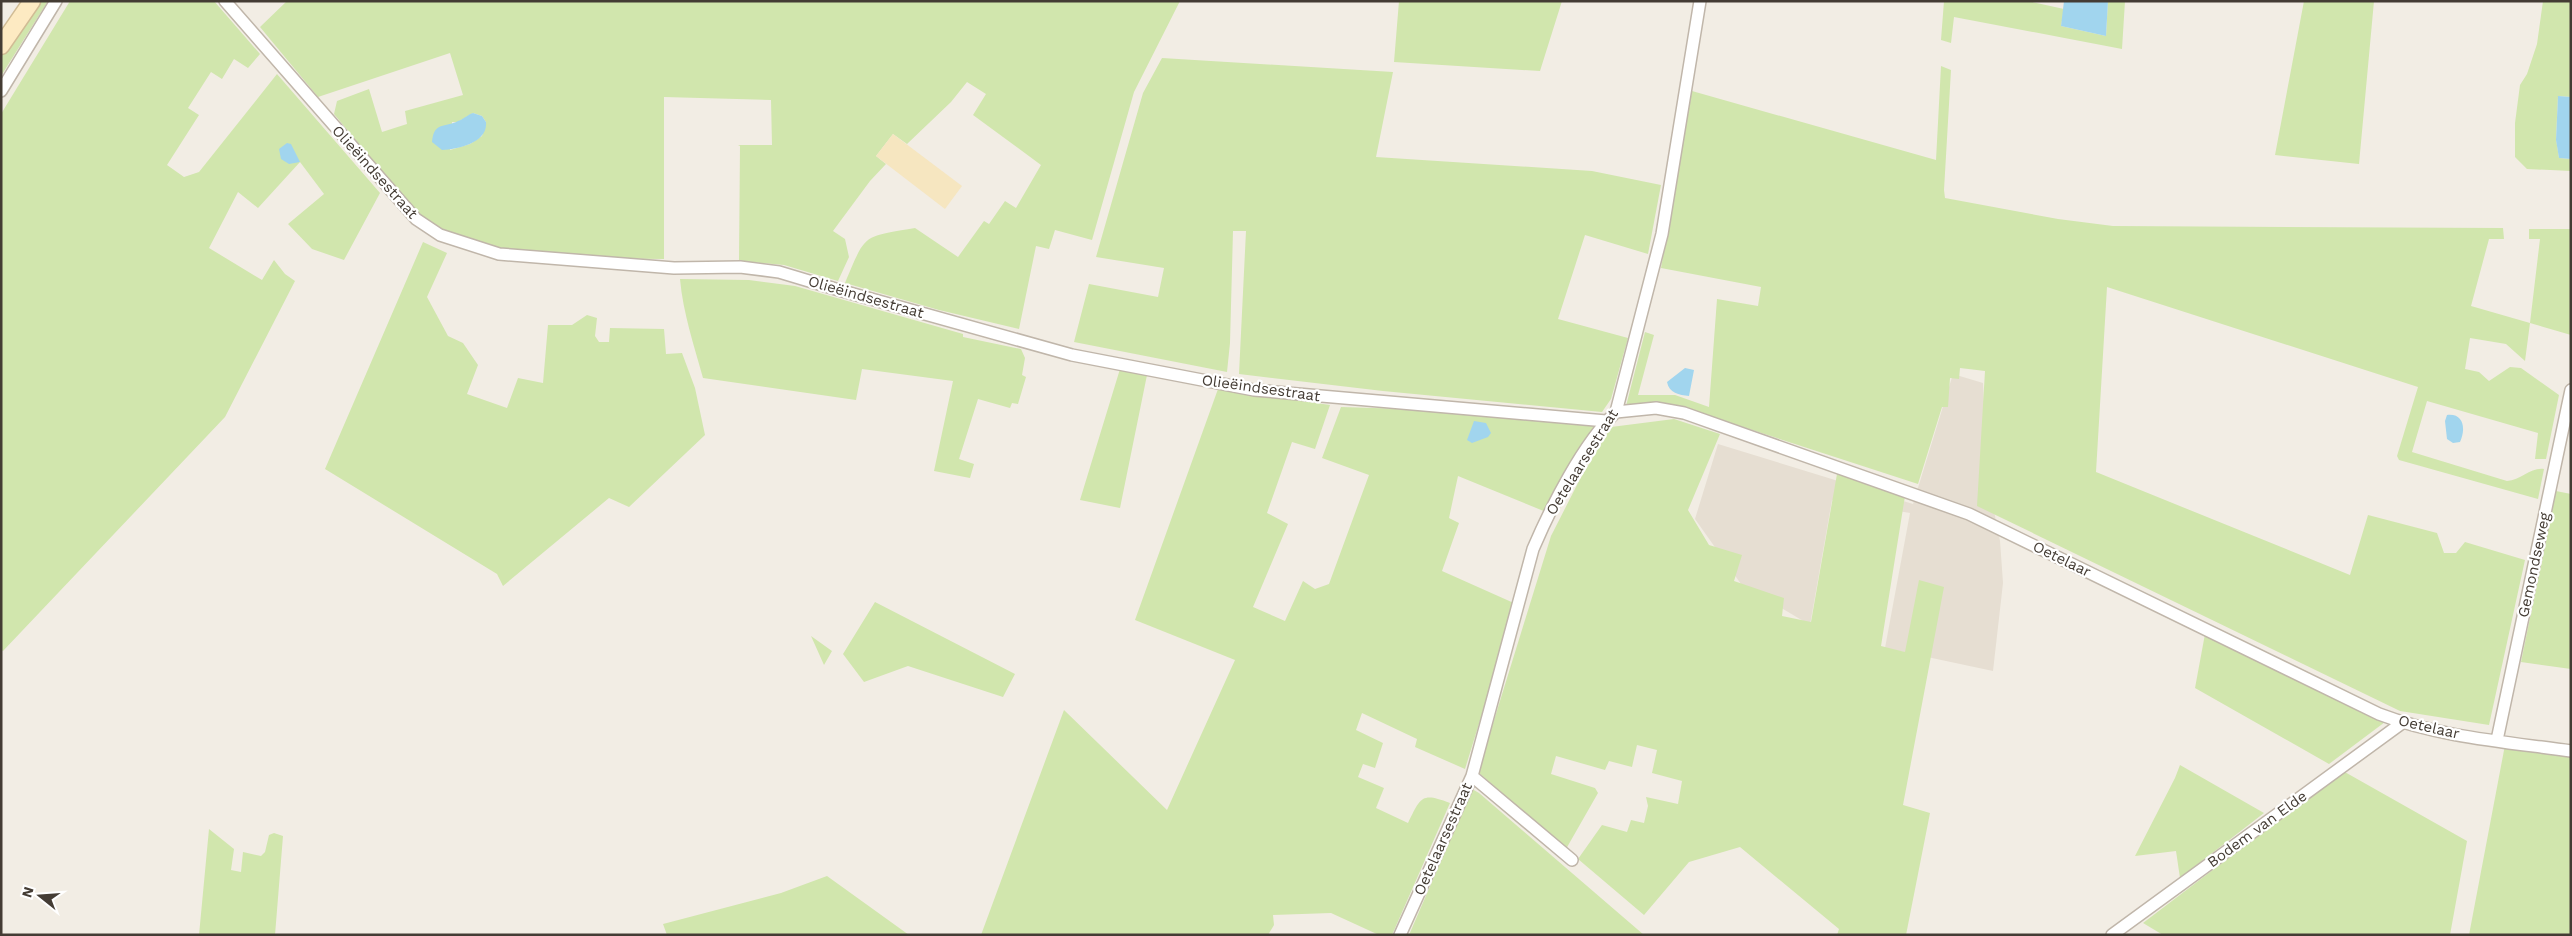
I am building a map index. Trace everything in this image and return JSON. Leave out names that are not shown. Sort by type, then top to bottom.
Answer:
[{"type":"main road","points":[[1,46],[32,1]]},
{"type":"street","points":[[1,91],[56,1]]},
{"type":"street","name":"Olieëindsestraat","points":[[225,1],[416,219],[440,235],[469,245],[499,254],[531,258],[674,268],[740,267],[779,272],[1072,355],[1254,390],[1606,421]]},
{"type":"street","name":"Oetelaarsestraat","points":[[1400,935],[1472,776],[1534,549],[1547,517],[1606,421],[1616,412],[1662,234],[1700,1]]},
{"type":"street","name":"Gemondseweg","points":[[2496,740],[2571,390]]},
{"type":"street","name":"Oetelaar","points":[[1616,412],[1656,408],[1684,413],[1969,514],[2379,714],[2402,723],[2443,732],[2571,751]]},
{"type":"street","name":"Bodem van Elde","points":[[2112,935],[2402,723]]},
{"type":"street","points":[[1472,776],[1572,860]]},
{"type":"shaded area","points":[[1953,374],[1983,383],[1987,476],[2000,541],[2003,583],[1993,671],[1885,648],[1910,513],[1832,500],[1810,625],[1741,584],[1695,519],[1718,444],[1913,504]]},
{"type":"green space","points":[[40,1],[48,1],[1,76],[1,57]]},
{"type":"green space","points":[[70,1],[214,1],[260,54],[248,68],[234,59],[222,79],[211,72],[188,108],[199,115],[167,165],[184,177],[199,172],[277,74],[380,193],[344,260],[312,249],[288,224],[324,194],[300,162],[258,208],[238,192],[209,248],[262,280],[274,260],[285,274],[295,281],[225,417],[3,651],[1,650],[1,114]]},
{"type":"green space","points":[[287,1],[1180,1],[1134,92],[1092,240],[1055,230],[1049,249],[1036,246],[1019,329],[939,310],[845,283],[862,246],[875,236],[915,228],[958,257],[984,221],[989,224],[1005,201],[1016,208],[1041,165],[973,115],[986,94],[967,82],[951,102],[907,144],[893,134],[876,156],[886,164],[870,181],[833,231],[845,239],[849,257],[838,281],[784,265],[739,261],[740,146],[738,145],[772,145],[771,100],[664,97],[664,259],[568,258],[488,251],[425,224],[334,114],[337,101],[369,89],[382,132],[407,124],[405,111],[463,95],[450,53],[318,97],[260,27]],"holes":[[[473,113],[482,116],[486,122],[482,136],[470,144],[450,150],[452,122],[458,122]]]},
{"type":"green space","points":[[1399,1],[1562,1],[1540,71],[1394,62]]},
{"type":"green space","points":[[1944,1],[2028,1],[2064,9],[2061,26],[2106,36],[2108,1],[2125,1],[2122,49],[1954,17],[1951,43],[1941,40]]},
{"type":"green space","points":[[2304,1],[2374,1],[2359,164],[2275,155]]},
{"type":"green space","points":[[2543,1],[2571,1],[2571,97],[2558,96],[2556,139],[2559,158],[2571,159],[2571,171],[2527,169],[2515,157],[2515,123],[2520,85],[2527,74],[2537,44]]},
{"type":"green space","points":[[1162,58],[1393,72],[1376,157],[1592,171],[1661,185],[1648,254],[1585,235],[1558,319],[1628,338],[1611,399],[1602,412],[1383,391],[1239,374],[1246,231],[1233,231],[1230,343],[1227,372],[1074,342],[1089,284],[1158,297],[1164,268],[1096,257],[1143,93]]},
{"type":"green space","points":[[1941,66],[1951,70],[1945,198],[2058,219],[2113,226],[2503,228],[2504,239],[2489,239],[2471,306],[2530,323],[2525,361],[2506,344],[2470,338],[2465,369],[2479,372],[2489,381],[2510,367],[2521,368],[2559,395],[2546,459],[2535,459],[2538,433],[2427,401],[2412,452],[2507,481],[2535,470],[2544,469],[2538,499],[2399,460],[2397,456],[2418,387],[2107,287],[2096,472],[2350,575],[2368,515],[2437,533],[2444,553],[2456,553],[2465,542],[2525,560],[2489,725],[2400,711],[1977,506],[1985,371],[1960,368],[1959,379],[1950,378],[1948,407],[1942,407],[1918,484],[1697,412],[1626,406],[1645,332],[1654,335],[1638,395],[1675,395],[1709,407],[1717,299],[1758,306],[1761,287],[1661,268],[1692,91],[1936,160]]},
{"type":"green space","points":[[2529,229],[2571,229],[2571,335],[2530,323],[2540,239],[2529,239]]},
{"type":"green space","points":[[423,242],[447,253],[427,297],[448,336],[463,343],[478,365],[467,394],[507,408],[518,378],[543,383],[548,325],[572,325],[587,315],[597,318],[595,336],[599,342],[609,342],[610,328],[664,329],[666,354],[682,353],[695,388],[705,435],[629,507],[609,498],[503,586],[497,574],[325,469]]},
{"type":"green space","points":[[680,279],[749,280],[795,286],[963,334],[963,337],[1021,349],[1025,358],[1022,375],[1026,377],[1018,404],[1012,403],[1010,408],[978,399],[959,459],[974,464],[970,478],[934,471],[953,381],[862,369],[856,400],[703,378],[686,317]]},
{"type":"green space","points":[[1120,369],[1147,375],[1120,508],[1080,500]]},
{"type":"green space","points":[[1218,389],[1330,405],[1315,449],[1292,442],[1267,513],[1288,524],[1253,607],[1285,621],[1303,581],[1315,589],[1329,584],[1369,475],[1322,458],[1341,407],[1406,409],[1594,426],[1594,430],[1546,512],[1458,476],[1449,518],[1459,523],[1442,571],[1516,604],[1465,769],[1415,747],[1417,739],[1362,713],[1356,730],[1383,743],[1375,768],[1363,764],[1358,777],[1384,788],[1376,808],[1408,823],[1419,802],[1423,799],[1433,798],[1450,803],[1392,935],[1379,935],[1331,913],[1273,915],[1274,925],[1268,935],[981,935],[1064,710],[1167,810],[1235,660],[1135,620]]},
{"type":"green space","points":[[1674,419],[1720,434],[1688,510],[1709,545],[1742,555],[1734,581],[1784,598],[1782,616],[1811,622],[1837,474],[1905,496],[1881,646],[1905,652],[1919,580],[1944,587],[1903,805],[1930,813],[1906,935],[1837,935],[1839,929],[1740,847],[1689,862],[1644,915],[1578,859],[1602,825],[1627,832],[1631,820],[1644,823],[1648,806],[1646,797],[1678,804],[1682,781],[1652,773],[1657,750],[1637,745],[1632,767],[1609,761],[1605,770],[1556,756],[1551,774],[1595,788],[1598,793],[1566,849],[1478,772],[1551,536],[1579,481],[1611,427]]},
{"type":"green space","points":[[2556,491],[2571,494],[2571,669],[2521,662]]},
{"type":"green space","points":[[875,602],[1015,674],[1003,697],[908,666],[864,682],[843,654]]},
{"type":"green space","points":[[2205,634],[2385,722],[2329,764],[2195,688]]},
{"type":"green space","points":[[811,636],[832,651],[824,665]]},
{"type":"green space","points":[[2505,745],[2571,755],[2571,935],[2469,935]]},
{"type":"green space","points":[[2180,765],[2264,813],[2180,878],[2176,851],[2135,856]]},
{"type":"green space","points":[[2343,771],[2467,841],[2450,935],[2163,935],[2143,923]]},
{"type":"green space","points":[[1472,789],[1479,793],[1644,935],[1409,935]]},
{"type":"green space","points":[[209,829],[234,849],[231,870],[241,872],[243,852],[261,856],[265,852],[269,835],[274,833],[283,836],[275,935],[199,935]]},
{"type":"green space","points":[[827,876],[909,935],[667,935],[663,924],[781,893]]},
{"type":"sand","points":[[893,134],[962,186],[945,209],[876,156]]},
{"type":"water","points":[[2064,1],[2108,1],[2106,36],[2061,26]]},
{"type":"water","points":[[2558,96],[2571,97],[2571,159],[2559,158],[2556,140]]},
{"type":"water","points":[[473,113],[482,116],[486,122],[482,135],[477,140],[471,144],[442,150],[432,142],[433,135],[438,128]]},
{"type":"water","points":[[287,143],[291,144],[300,162],[289,164],[281,159],[279,149]]},
{"type":"water","points":[[1685,368],[1694,370],[1689,396],[1672,391],[1667,382]]},
{"type":"water","points":[[2447,415],[2457,417],[2462,423],[2463,432],[2460,442],[2453,443],[2447,439],[2445,421]]},
{"type":"water","points":[[1474,421],[1486,423],[1491,433],[1488,437],[1472,443],[1467,440]]}]
